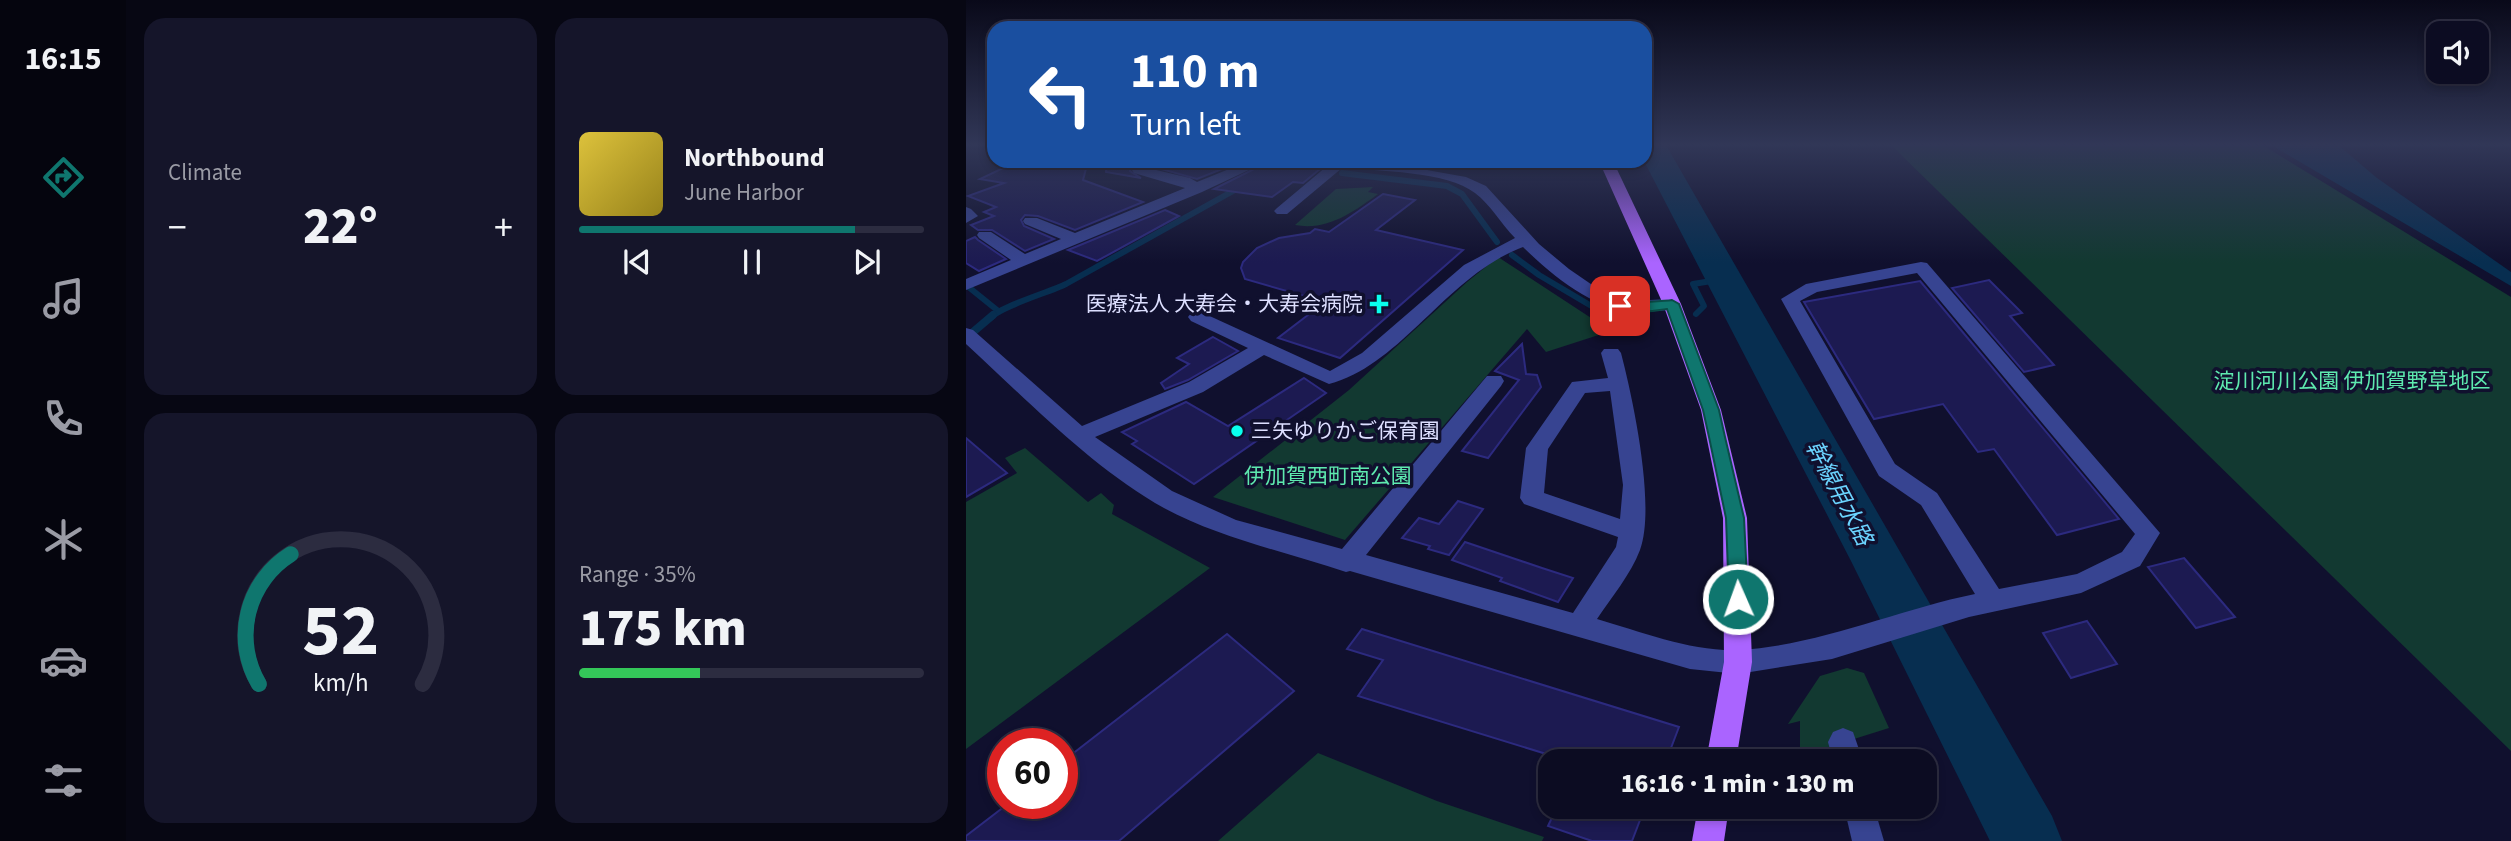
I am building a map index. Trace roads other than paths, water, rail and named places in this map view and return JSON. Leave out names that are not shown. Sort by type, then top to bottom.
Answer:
[{"type":"main road","points":[[1617,184],[1672,304],[1711,410],[1735,518],[1738,662],[1723,749]]},
{"type":"main road","points":[[1708,841],[1712,819]]},
{"type":"street","points":[[1190,184],[1197,189]]},
{"type":"street","points":[[966,285],[1208,184]]},
{"type":"street","points":[[1282,211],[1314,184]]},
{"type":"street","points":[[1470,184],[1475,186],[1525,240],[1565,274],[1620,306],[1639,308],[1672,304]]},
{"type":"street","points":[[966,212],[970,216],[966,218]]},
{"type":"street","points":[[1031,221],[1075,239]]},
{"type":"street","points":[[985,235],[1023,260]]},
{"type":"street","points":[[1196,317],[1329,378],[1352,372],[1453,283],[1491,255],[1525,240]]},
{"type":"street","points":[[966,334],[1079,435],[1164,497],[1230,527],[1346,562],[1690,657],[1738,662],[1832,647],[1981,604],[2081,583],[2131,559],[2148,533],[1921,267],[1812,288],[1790,299],[1887,470],[1929,499],[1981,604]]},
{"type":"street","points":[[1079,435],[1199,388],[1236,368],[1261,348]]},
{"type":"street","points":[[1579,626],[1628,549],[1631,530],[1634,485],[1619,384],[1611,353]]},
{"type":"street","points":[[1346,562],[1494,381]]},
{"type":"street","points":[[1619,384],[1579,387],[1537,448],[1532,498],[1605,524],[1631,530]]},
{"type":"street","points":[[1862,819],[1868,841]]},
{"type":"water","points":[[2338,184],[2386,184],[2511,272],[2511,286]]},
{"type":"waterway","points":[[1433,184],[1447,186],[1462,194],[1497,242]]},
{"type":"waterway","name":"幹線用水路","points":[[1672,184],[2027,841]]},
{"type":"waterway","points":[[992,317],[1014,304],[1066,284],[1242,186]]},
{"type":"waterway","points":[[1512,255],[1539,275],[1610,317]]},
{"type":"waterway","points":[[1696,314],[1704,306],[1693,284],[1724,279]]},
{"type":"waterway","points":[[966,285],[997,310]]},
{"type":"waterway","points":[[966,338],[993,315]]},
{"type":"waterway","points":[[1607,315],[1628,328]]},
{"type":"place","name":"医療法人 大寿会・大寿会病院","points":[[1379,304]]},
{"type":"place","name":"三矢ゆりかご保育園","points":[[1237,431]]},
{"type":"park label","name":"淀川河川公園 伊加賀野草地区","points":[[2352,381]]},
{"type":"park label","name":"伊加賀西町南公園","points":[[1328,476]]}]
